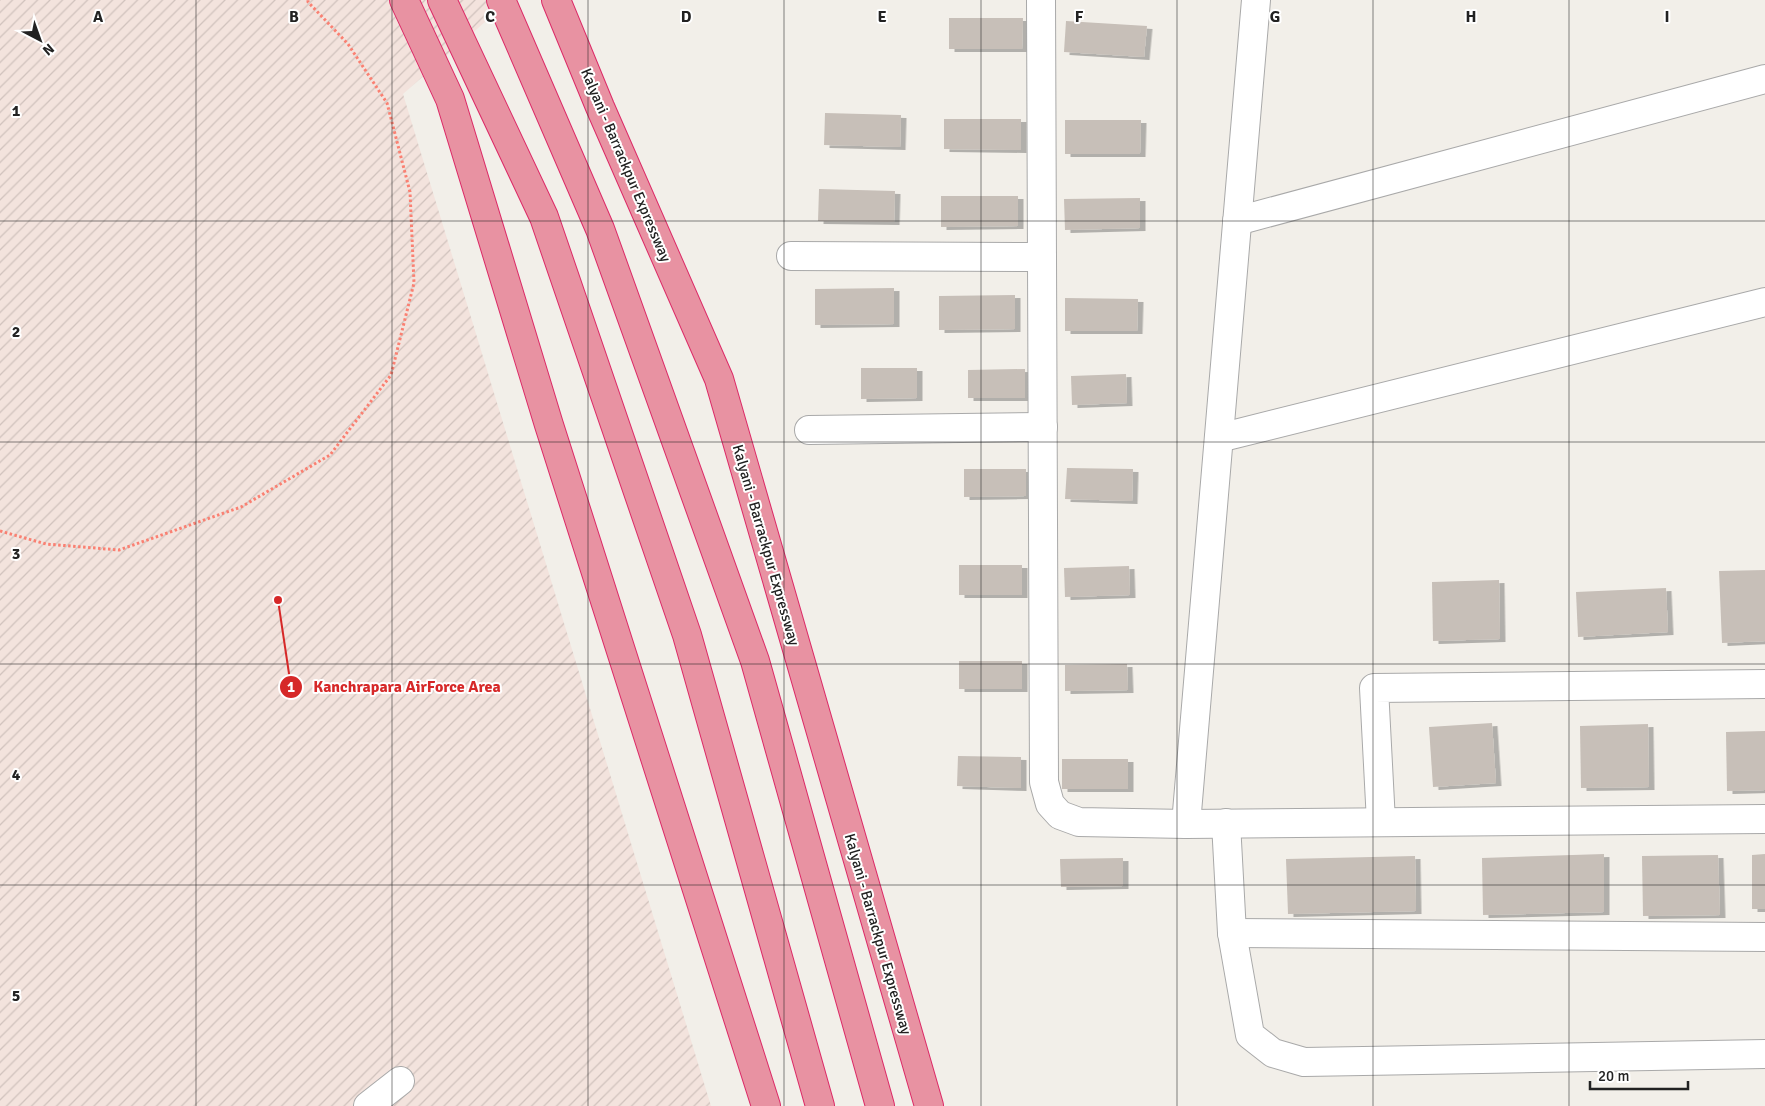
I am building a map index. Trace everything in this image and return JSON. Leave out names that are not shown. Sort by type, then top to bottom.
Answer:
[{"type":"highway","points":[[404,0],[450,98],[549,425],[766,1106]]},
{"type":"highway","points":[[442,0],[544,217],[687,635],[820,1106]]},
{"type":"highway","points":[[501,0],[600,229],[755,661],[880,1106]]},
{"type":"highway","name":"Kalyani - Barrackpur Expressway","points":[[556,0],[719,380],[928,1106]]},
{"type":"street","points":[[1041,0],[1044,782],[1050,804],[1060,815],[1079,822],[1186,824],[1765,819]]},
{"type":"street","points":[[1186,824],[1256,0]]},
{"type":"street","points":[[1238,221],[1765,78]]},
{"type":"street","points":[[791,256],[1042,257]]},
{"type":"street","points":[[1219,438],[1765,302]]},
{"type":"street","points":[[809,430],[1043,427]]},
{"type":"street","points":[[1381,822],[1374,688],[1765,684]]},
{"type":"street","points":[[1226,823],[1232,933],[1250,1035],[1273,1053],[1304,1062],[1765,1054]]},
{"type":"street","points":[[1232,933],[1765,938]]},
{"type":"street","points":[[368,1106],[400,1081]]},
{"type":"path","points":[[0,531],[46,544],[119,550],[242,507],[330,456],[391,375],[414,282],[410,192],[387,103],[348,44],[308,0]]},
{"type":"shaded area","points":[[0,0],[510,0],[403,94],[711,1106],[0,1106]]},
{"type":"building","points":[[949,18],[1023,18],[1022,49],[949,49]]},
{"type":"building","points":[[1066,21],[1147,26],[1144,57],[1064,52]]},
{"type":"building","points":[[825,113],[901,115],[900,147],[824,145]]},
{"type":"building","points":[[944,119],[1021,119],[1021,150],[944,149]]},
{"type":"building","points":[[1065,120],[1141,120],[1140,154],[1065,154]]},
{"type":"building","points":[[819,189],[895,191],[894,222],[818,221]]},
{"type":"building","points":[[941,196],[1018,196],[1018,226],[941,227]]},
{"type":"building","points":[[1140,198],[1140,228],[1065,230],[1064,199]]},
{"type":"building","points":[[894,288],[894,324],[815,325],[815,289]]},
{"type":"building","points":[[1015,295],[1015,329],[939,330],[939,296]]},
{"type":"building","points":[[1065,298],[1138,299],[1137,331],[1065,331]]},
{"type":"building","points":[[861,368],[917,368],[917,398],[861,399]]},
{"type":"building","points":[[1025,369],[1025,398],[968,398],[968,370]]},
{"type":"building","points":[[1126,374],[1127,403],[1072,405],[1071,376]]},
{"type":"building","points":[[1067,468],[1133,469],[1132,501],[1065,499]]},
{"type":"building","points":[[964,469],[1026,469],[1026,496],[964,497]]},
{"type":"building","points":[[959,565],[1022,565],[1022,595],[959,595]]},
{"type":"building","points":[[1129,566],[1130,595],[1065,597],[1064,568]]},
{"type":"building","points":[[1765,570],[1765,641],[1722,643],[1719,571]]},
{"type":"building","points":[[1499,580],[1500,639],[1433,641],[1432,582]]},
{"type":"building","points":[[1666,588],[1668,632],[1578,637],[1576,592]]},
{"type":"building","points":[[959,661],[1022,661],[1022,689],[959,689]]},
{"type":"building","points":[[1127,664],[1128,690],[1065,691],[1065,665]]},
{"type":"building","points":[[1492,723],[1496,783],[1433,787],[1429,727]]},
{"type":"building","points":[[1648,724],[1649,787],[1581,788],[1580,726]]},
{"type":"building","points":[[1765,731],[1765,790],[1727,791],[1726,732]]},
{"type":"building","points":[[958,756],[1021,757],[1021,788],[957,786]]},
{"type":"building","points":[[1062,759],[1128,759],[1128,789],[1062,789]]},
{"type":"building","points":[[1604,854],[1604,912],[1483,915],[1482,858]]},
{"type":"building","points":[[1765,854],[1765,909],[1752,909],[1752,855]]},
{"type":"building","points":[[1718,855],[1720,915],[1643,916],[1642,856]]},
{"type":"building","points":[[1415,856],[1416,911],[1288,914],[1286,859]]},
{"type":"building","points":[[1123,858],[1123,886],[1061,887],[1060,859]]},
{"type":"place","name":"Kanchrapara AirForce Area","points":[[278,600]]}]
